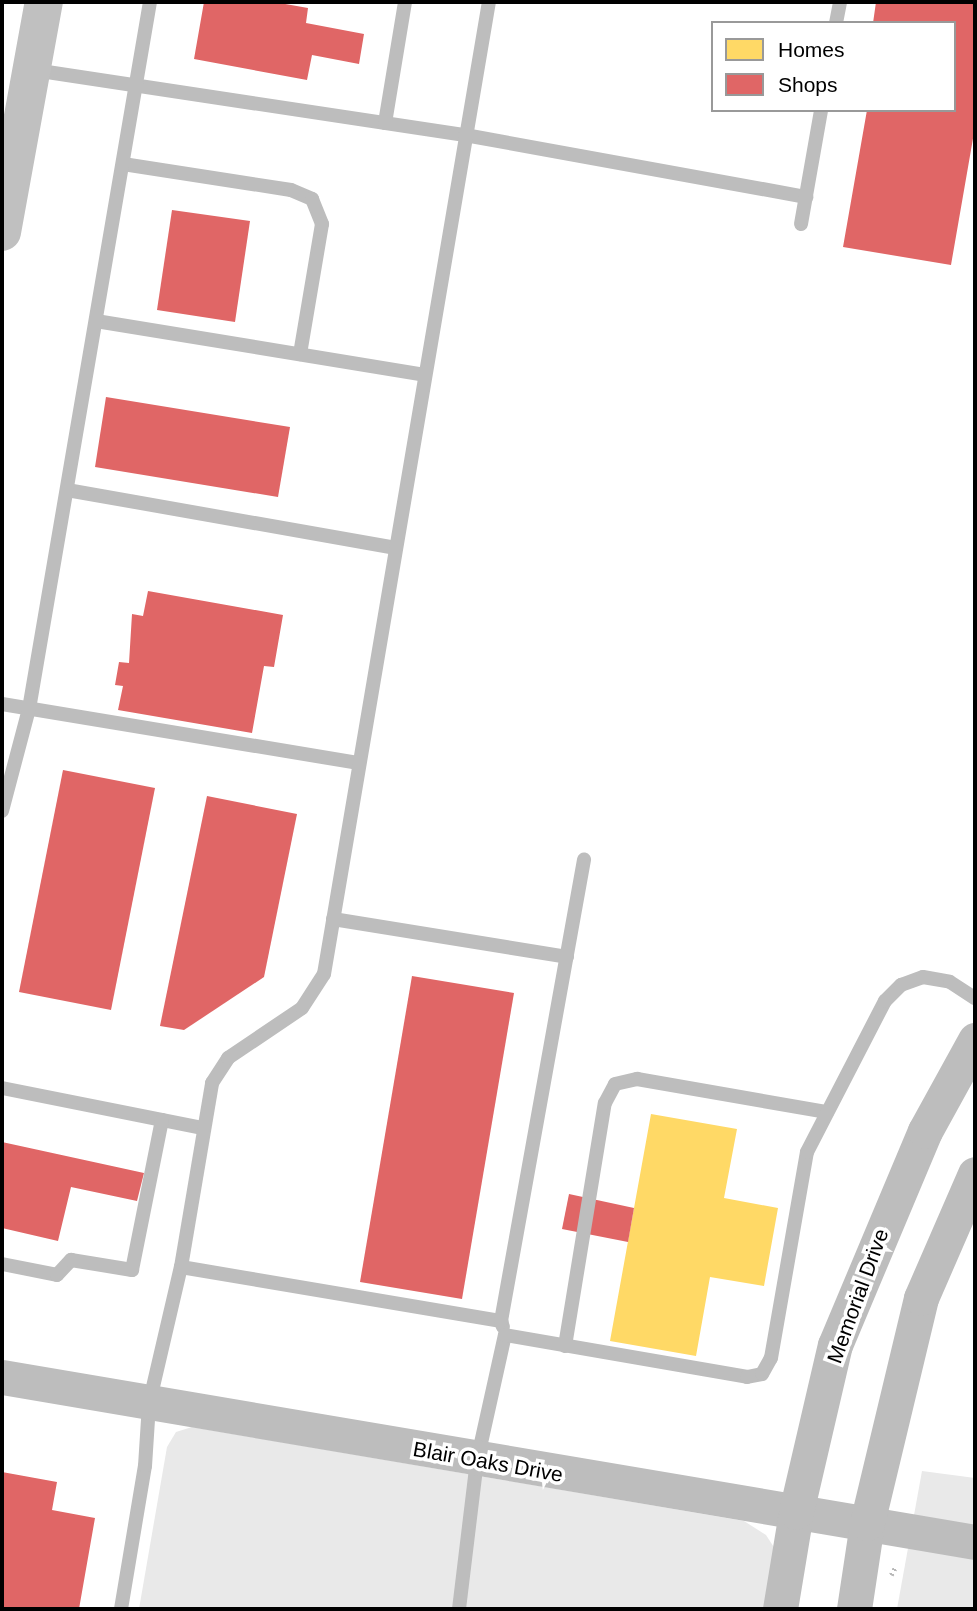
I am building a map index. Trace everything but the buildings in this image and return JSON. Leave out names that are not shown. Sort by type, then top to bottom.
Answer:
[{"type":"main road","points":[[2,232],[44,2]]},
{"type":"street","name":"Memorial Drive","points":[[780,1609],[796,1512],[835,1345],[925,1131],[975,1040]]},
{"type":"street","points":[[854,1609],[867,1523],[921,1298],[975,1174]]},
{"type":"street","name":"Blair Oaks Drive","points":[[2,1377],[477,1461],[975,1542]]},
{"type":"lane","points":[[2,811],[29,709],[150,2]]},
{"type":"lane","points":[[385,123],[405,2]]},
{"type":"lane","points":[[121,1609],[145,1466],[149,1404],[181,1267],[212,1083],[228,1058],[302,1008],[324,974],[489,2]]},
{"type":"lane","points":[[836,21],[840,2]]},
{"type":"lane","points":[[33,70],[465,135],[806,197]]},
{"type":"lane","points":[[801,224],[821,112]]},
{"type":"lane","points":[[123,164],[291,190],[312,199],[322,224],[300,354]]},
{"type":"lane","points":[[96,321],[425,375]]},
{"type":"lane","points":[[67,490],[396,548]]},
{"type":"lane","points":[[2,704],[359,763]]},
{"type":"lane","points":[[459,1609],[477,1461],[503,1328],[584,859]]},
{"type":"lane","points":[[333,919],[566,957]]},
{"type":"lane","points":[[181,1267],[503,1328],[565,1346],[747,1377],[762,1374],[771,1358],[807,1152],[884,1001],[901,985],[923,977],[950,982],[975,998]]},
{"type":"lane","points":[[565,1346],[605,1103],[615,1084],[637,1079],[827,1112]]},
{"type":"lane","points":[[2,1088],[203,1128]]},
{"type":"lane","points":[[2,1264],[57,1275],[71,1260],[132,1270],[162,1120]]},
{"type":"shaded area","points":[[192,1427],[744,1521],[766,1535],[777,1552],[773,1609],[139,1609],[167,1447],[176,1432]]},
{"type":"shaded area","points":[[922,1471],[975,1478],[975,1609],[897,1609]]}]
